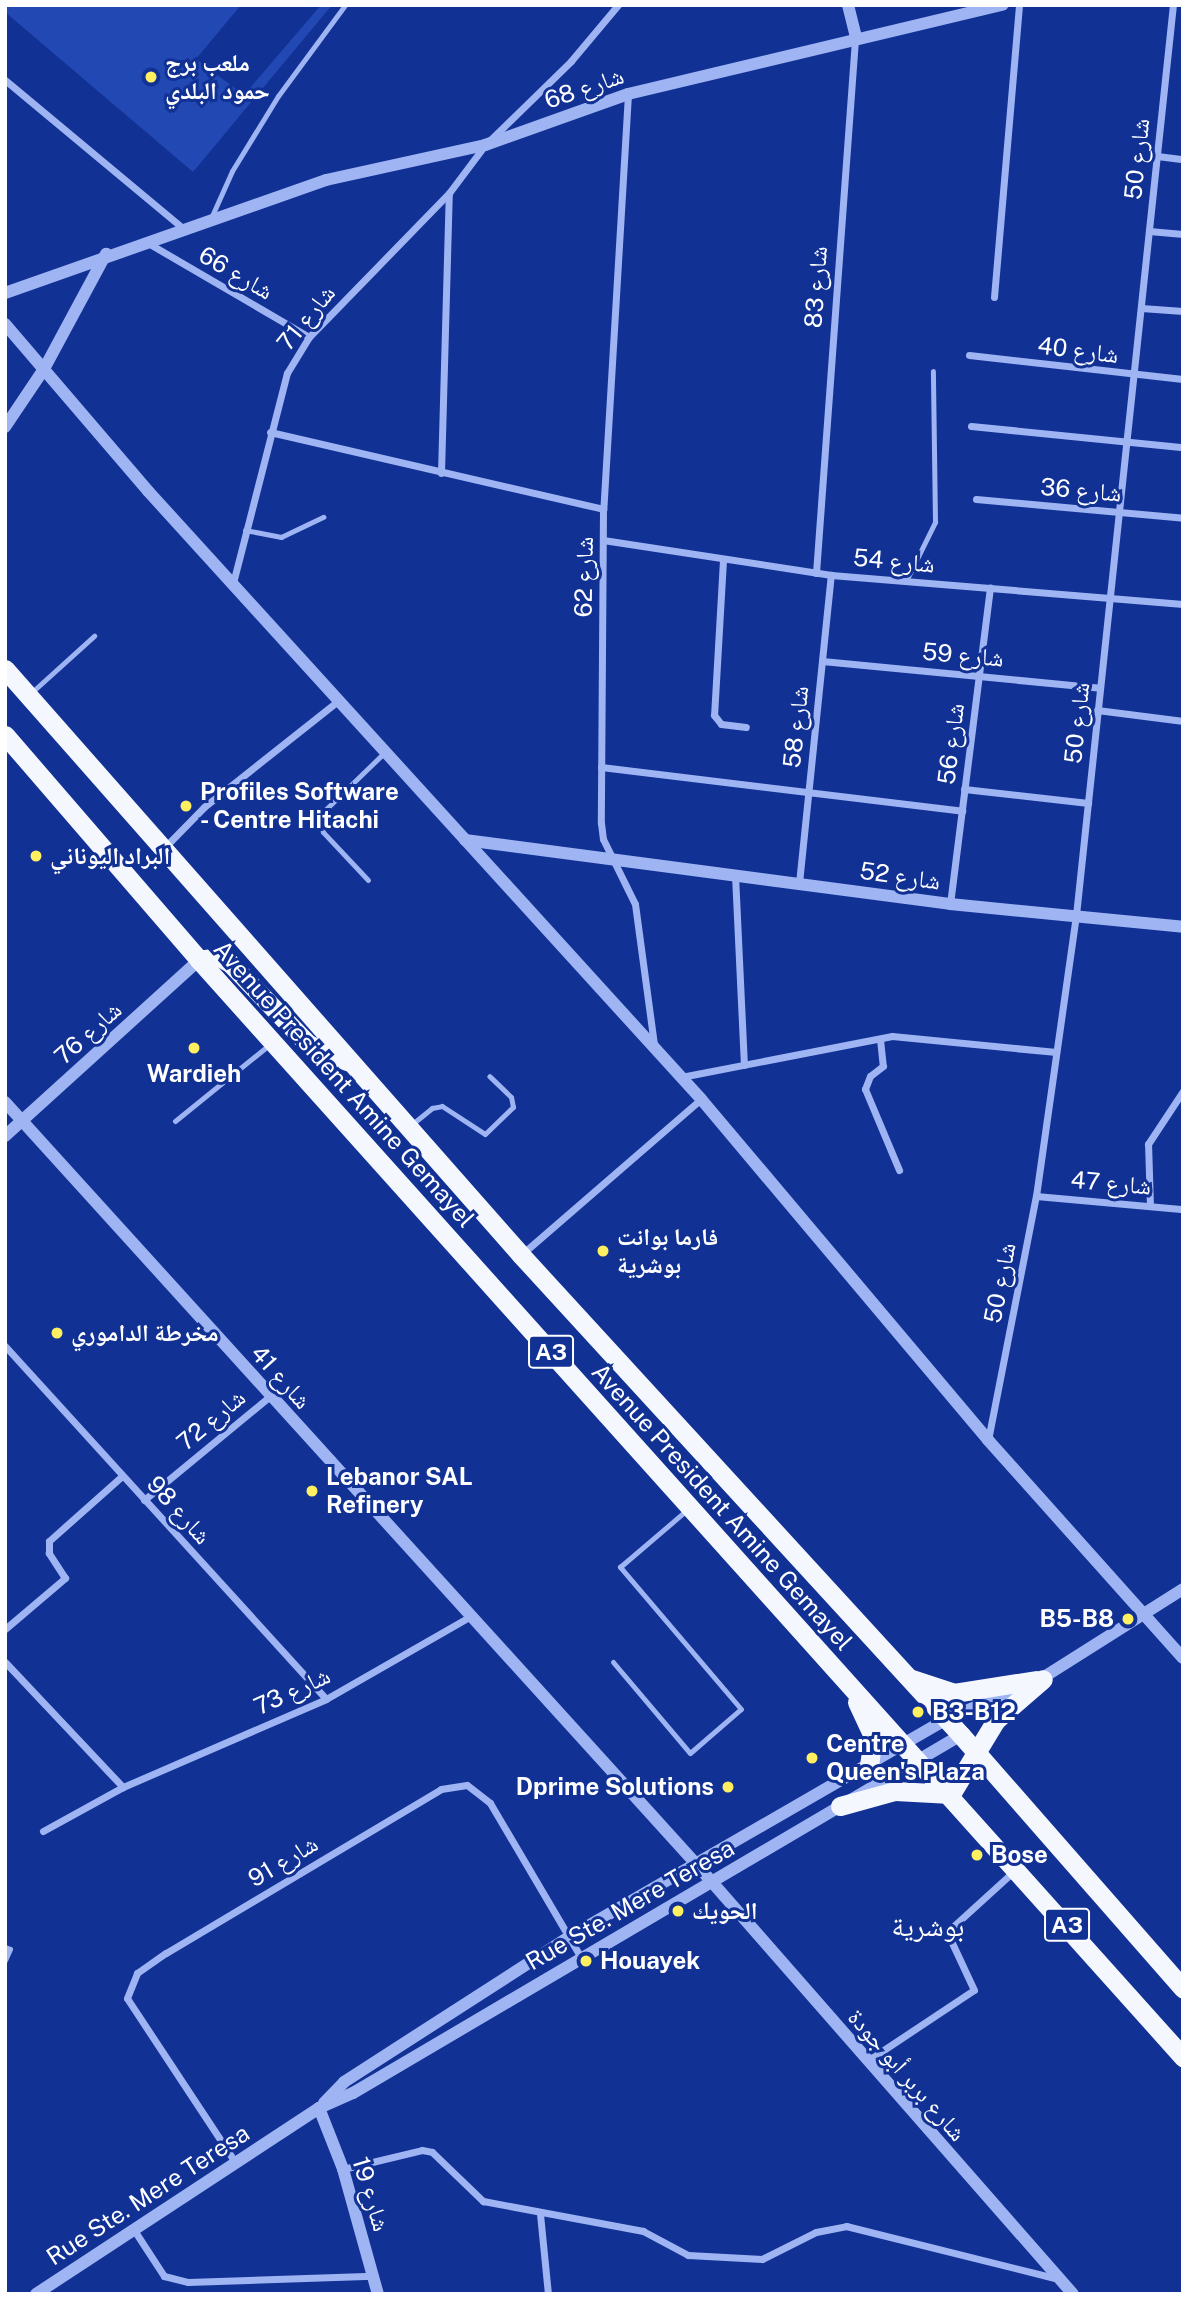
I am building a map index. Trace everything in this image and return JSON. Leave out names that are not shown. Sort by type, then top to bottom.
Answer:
[{"type":"highway","name":"A3","points":[[5,669],[409,1127]]},
{"type":"highway","name":"Avenue President Amine Gemayel","points":[[5,735],[272,1042],[849,1685],[951,1794],[1183,2057]]},
{"type":"highway","points":[[199,960],[219,957],[230,962],[308,1044],[349,1061]]},
{"type":"highway","name":"Avenue President Amine Gemayel","points":[[409,1127],[521,1255],[961,1735],[1183,1989]]},
{"type":"highway","points":[[905,1675],[954,1693],[1043,1679]]},
{"type":"highway","points":[[840,1806],[895,1791],[951,1794],[975,1752],[1009,1705],[1043,1679]]},
{"type":"highway","points":[[849,1685],[873,1737],[869,1767]]},
{"type":"street","name":"شارع 71","points":[[233,583],[287,373],[309,337],[449,194],[485,145],[571,61],[618,5]]},
{"type":"street","name":"شارع 83","points":[[817,573],[856,37],[848,5]]},
{"type":"street","name":"شارع 68","points":[[5,293],[106,254],[326,180],[485,145],[628,94],[856,37],[1003,5]]},
{"type":"street","points":[[994,298],[1019,5]]},
{"type":"street","name":"شارع 50","points":[[988,1440],[1036,1196],[1076,915],[1173,5]]},
{"type":"street","points":[[5,80],[184,229]]},
{"type":"street","name":"شارع 62","points":[[628,94],[603,509],[601,823],[612,857],[635,904],[654,1052]]},
{"type":"street","points":[[1157,156],[1183,159]]},
{"type":"street","points":[[441,473],[449,194]]},
{"type":"street","points":[[1149,231],[1183,234]]},
{"type":"street","name":"شارع 66","points":[[144,241],[309,337]]},
{"type":"street","points":[[5,428],[44,369],[106,254]]},
{"type":"street","points":[[1141,308],[1183,311]]},
{"type":"street","points":[[5,324],[233,583],[654,1052],[701,1099],[988,1440],[1183,1658]]},
{"type":"street","name":"شارع 40","points":[[969,355],[1134,376],[1183,379]]},
{"type":"street","points":[[971,426],[1183,447]]},
{"type":"street","points":[[270,432],[603,509]]},
{"type":"street","name":"شارع 36","points":[[975,499],[1183,518]]},
{"type":"street","name":"شارع 54","points":[[603,540],[831,575],[1183,604]]},
{"type":"street","points":[[723,560],[714,715],[722,724],[746,727]]},
{"type":"street","name":"شارع 58","points":[[799,883],[831,575]]},
{"type":"street","name":"شارع 56","points":[[950,904],[990,588]]},
{"type":"street","name":"شارع 59","points":[[822,661],[1100,688]]},
{"type":"street","points":[[164,848],[204,807],[339,699]]},
{"type":"street","points":[[1097,710],[1183,721]]},
{"type":"street","points":[[601,768],[962,811]]},
{"type":"street","points":[[964,789],[1088,803]]},
{"type":"street","name":"شارع 52","points":[[465,840],[612,857],[950,904],[1183,927]]},
{"type":"street","points":[[735,874],[744,1065]]},
{"type":"street","name":"شارع 76","points":[[5,1136],[199,960]]},
{"type":"street","points":[[680,1077],[906,1036],[1056,1052]]},
{"type":"street","points":[[880,1039],[883,1066],[870,1076],[864,1089],[899,1170]]},
{"type":"street","points":[[1150,1206],[1148,1144],[1183,1091]]},
{"type":"street","points":[[521,1255],[701,1099]]},
{"type":"street","name":"شارع 41","points":[[5,1102],[697,1865]]},
{"type":"street","name":"شارع 47","points":[[1036,1196],[1183,1209]]},
{"type":"street","name":"شارع 98","points":[[5,1346],[326,1699]]},
{"type":"street","name":"شارع 72","points":[[144,1500],[270,1396]]},
{"type":"street","points":[[5,1629],[65,1578],[49,1553],[49,1541],[122,1476]]},
{"type":"street","name":"Rue Ste. Mere Teresa","points":[[319,2108],[344,2082],[569,1937],[869,1767],[946,1719],[1043,1679],[1145,1616],[1183,1589]]},
{"type":"street","name":"شارع 73","points":[[43,1831],[123,1787],[326,1699],[471,1616]]},
{"type":"street","points":[[5,1662],[123,1787]]},
{"type":"street","name":"Rue Ste. Mere Teresa","points":[[36,2294],[319,2108],[353,2093],[580,1956],[713,1883],[961,1735]]},
{"type":"street","name":"شارع 91","points":[[235,2162],[127,1998],[137,1973],[166,1953],[455,1785],[481,1792],[490,1803],[580,1956]]},
{"type":"street","name":"شارع بربر أبو جودة","points":[[697,1865],[866,2062],[1073,2294]]},
{"type":"street","points":[[866,2062],[974,1990],[947,1932],[1017,1868]]},
{"type":"street","name":"شارع 19","points":[[319,2108],[343,2169],[378,2294]]},
{"type":"street","points":[[343,2169],[422,2150],[432,2152],[483,2201],[540,2214],[643,2231],[688,2255],[752,2259],[774,2256],[816,2232],[860,2228],[1060,2279]]},
{"type":"street","points":[[540,2214],[548,2294]]},
{"type":"street","points":[[134,2231],[164,2276],[188,2282],[373,2276]]},
{"type":"lane","points":[[211,219],[232,171],[278,96],[345,5]]},
{"type":"lane","points":[[906,581],[935,522],[933,371]]},
{"type":"lane","points":[[245,530],[281,537],[323,517]]},
{"type":"lane","points":[[28,695],[94,636]]},
{"type":"lane","points":[[368,880],[323,832],[321,821],[324,811],[386,751]]},
{"type":"lane","points":[[174,1121],[272,1042]]},
{"type":"lane","points":[[409,1127],[432,1108],[442,1106],[485,1135],[513,1107],[511,1097],[489,1076]]},
{"type":"lane","points":[[613,1662],[690,1753],[741,1709],[620,1567],[690,1507]]},
{"type":"lane","points":[[5,1947],[10,1950],[5,1960]]},
{"type":"shaded area","name":"ملعب برج حمود البلدي","points":[[5,5],[241,5],[196,59],[244,95],[321,5],[332,5],[193,172],[5,12]]},
{"type":"place","name":"ملعب برج حمود البلدي","points":[[151,77]]},
{"type":"place","name":"Profiles Software - Centre Hitachi","points":[[186,806]]},
{"type":"place","name":"البراد اليوناني","points":[[36,856]]},
{"type":"place","name":"Wardieh","points":[[194,1048]]},
{"type":"place","name":"فارما بوانت بوشرية","points":[[603,1251]]},
{"type":"place","name":"مخرطة الداموري","points":[[57,1333]]},
{"type":"place","name":"Lebanor SAL Refinery","points":[[312,1491]]},
{"type":"place","name":"B5-B8","points":[[1128,1619]]},
{"type":"place","name":"B3-B12","points":[[918,1712]]},
{"type":"place","name":"Centre Queen's Plaza","points":[[812,1758]]},
{"type":"place","name":"Dprime Solutions","points":[[728,1787]]},
{"type":"place","name":"Bose","points":[[977,1855]]},
{"type":"place","name":"الحويك","points":[[678,1911]]},
{"type":"place","name":"Houayek","points":[[586,1961]]},
{"type":"district","name":"بوشرية","points":[[928,1926]]}]
